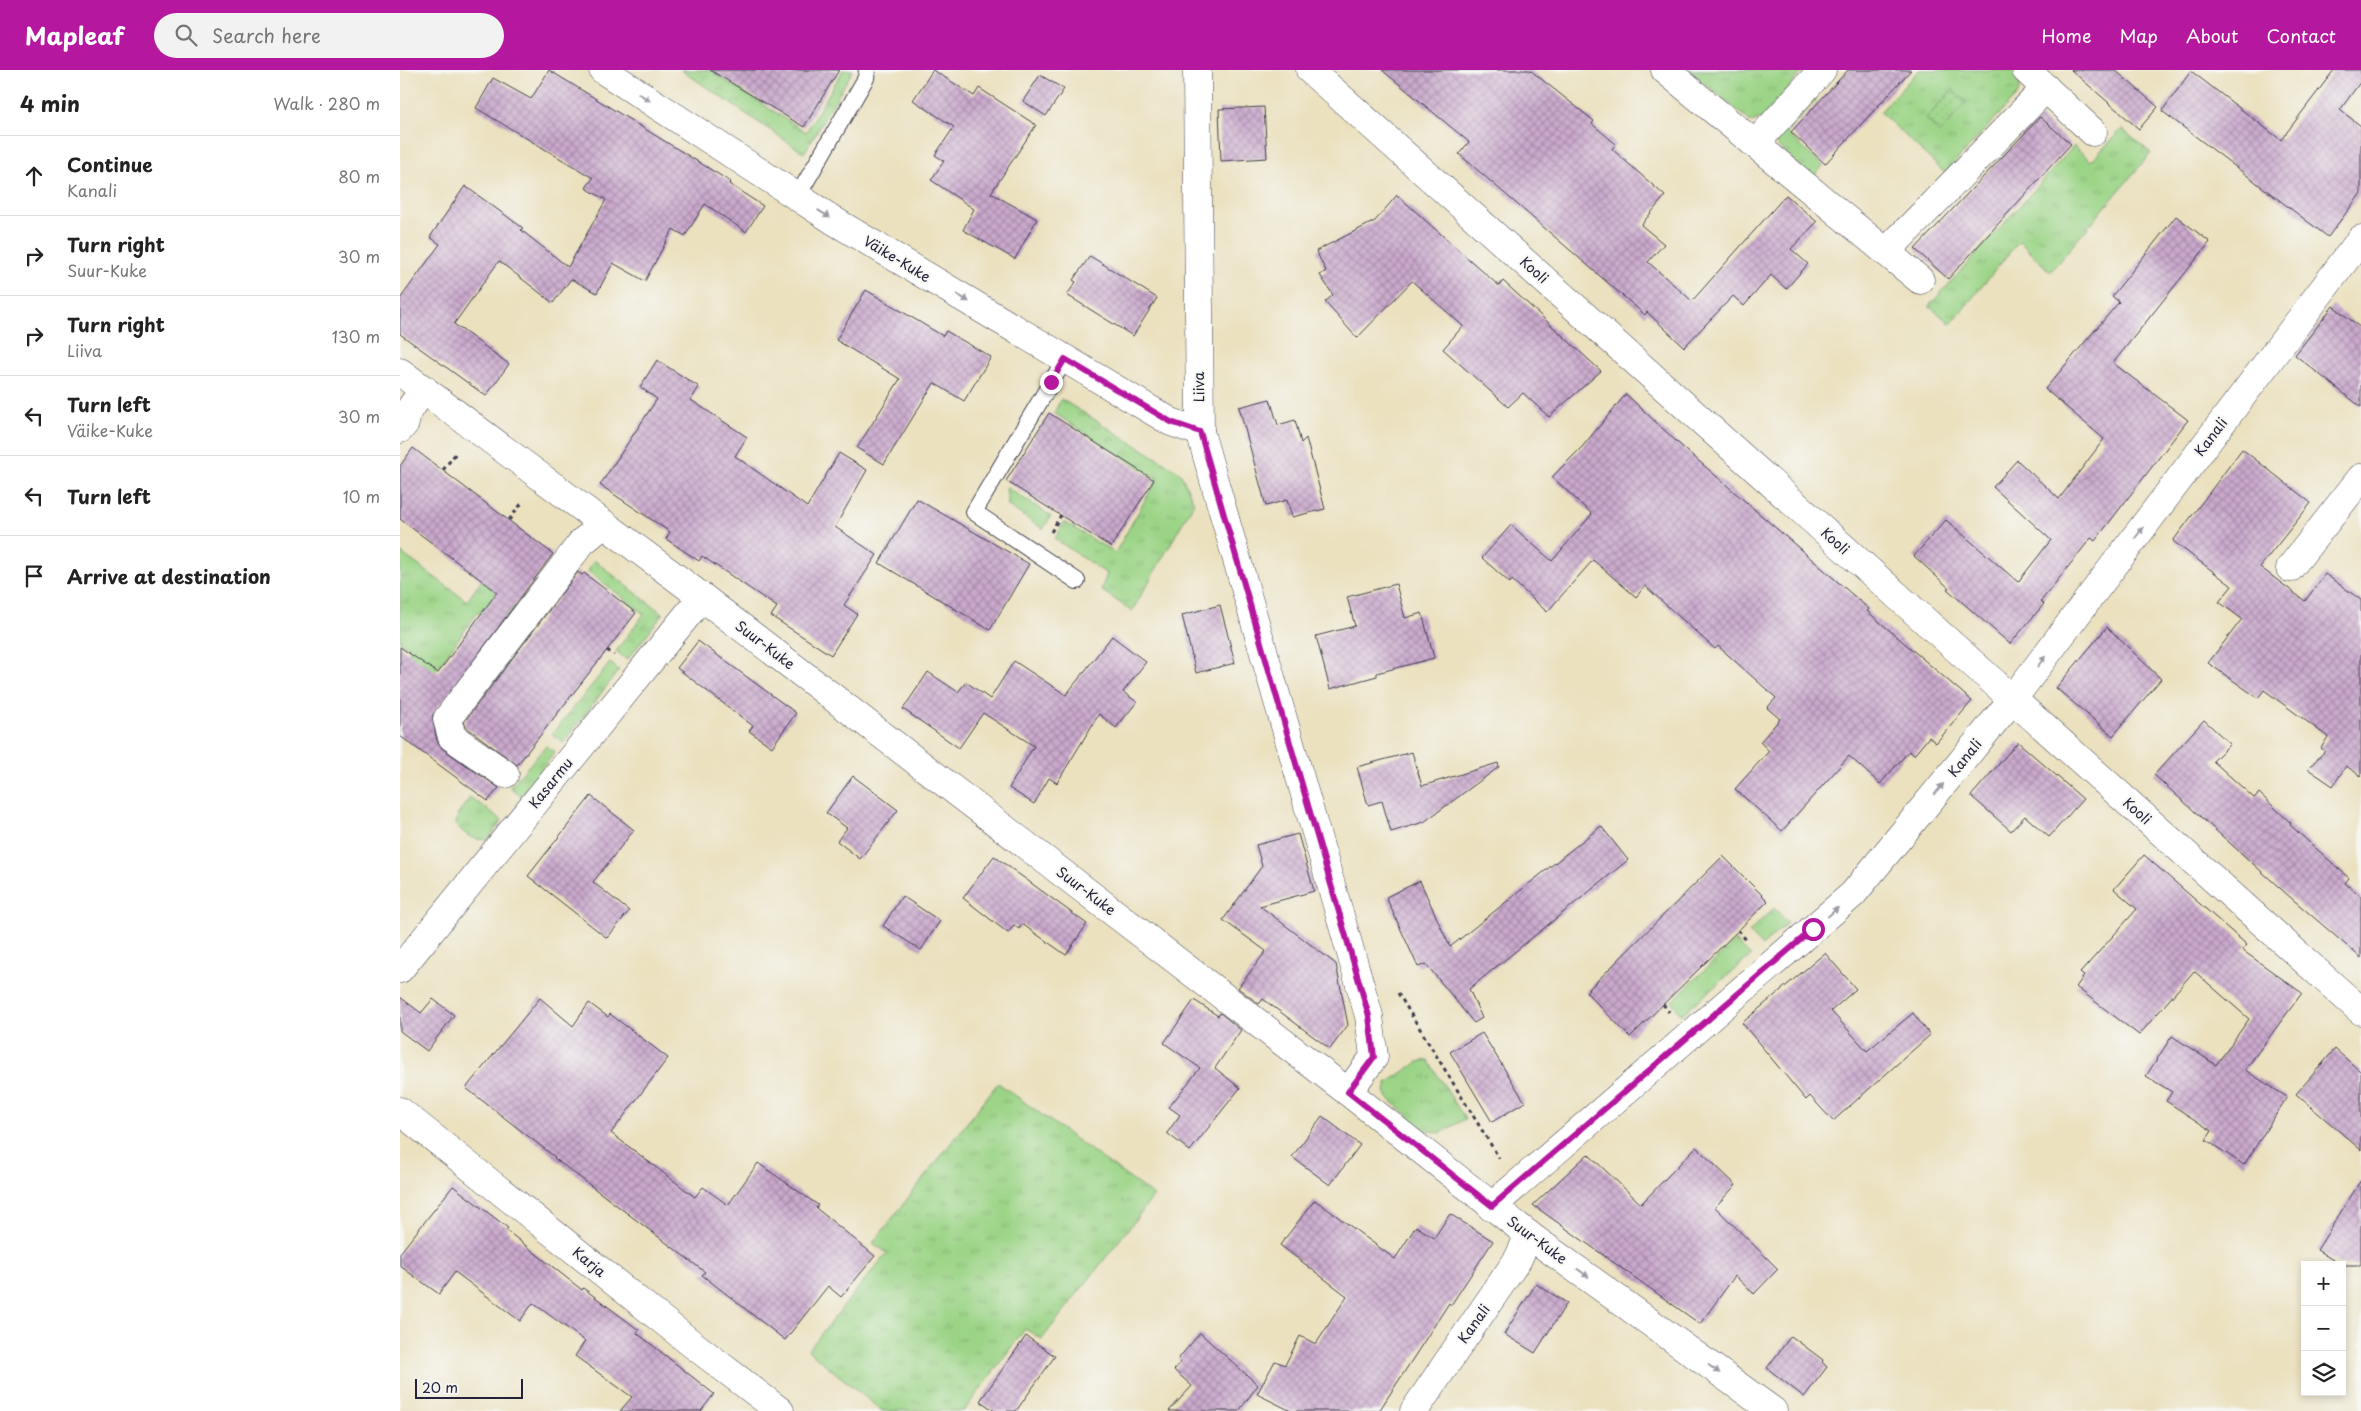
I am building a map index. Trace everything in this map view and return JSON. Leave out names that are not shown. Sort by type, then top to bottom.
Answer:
[{"type":"street","name":"Väike-Kuke","points":[[603,70],[836,222],[1171,422],[1200,432]]},
{"type":"street","name":"Liiva","points":[[1197,70],[1200,432],[1369,1016],[1374,1057],[1348,1092]]},
{"type":"street","name":"Kooli","points":[[1310,70],[2361,1011]]},
{"type":"street","points":[[1665,70],[1920,280]]},
{"type":"street","points":[[1755,144],[1822,70]]},
{"type":"street","points":[[2026,70],[2093,132]]},
{"type":"street","points":[[1886,252],[2046,88]]},
{"type":"street","name":"Kanali","points":[[1492,1206],[1853,894],[2012,700],[2361,239]]},
{"type":"street","name":"Suur-Kuke","points":[[400,372],[702,597],[1348,1092],[1529,1235],[1773,1411]]},
{"type":"street","points":[[400,429],[405,423],[407,413],[424,389]]},
{"type":"street","points":[[2290,568],[2361,478]]},
{"type":"street","points":[[505,774],[452,737],[447,719],[582,542],[604,524]]},
{"type":"street","name":"Kasarmu","points":[[400,969],[702,597]]},
{"type":"street","name":"Karja","points":[[400,1111],[690,1343],[780,1411]]},
{"type":"street","name":"Kanali","points":[[1414,1411],[1518,1260],[1529,1235]]},
{"type":"lane","points":[[797,197],[866,78],[867,70]]},
{"type":"lane","points":[[1065,359],[974,512],[1077,581]]},
{"type":"path","points":[[442,470],[458,450]]},
{"type":"path","points":[[509,520],[524,500]]},
{"type":"green space","points":[[681,70],[717,70],[715,74],[806,132],[843,70],[853,70],[804,153]]},
{"type":"green space","points":[[1688,70],[1804,70],[1762,118],[1751,122]]},
{"type":"green space","points":[[1919,70],[2016,70],[2021,79],[2018,94],[1945,173],[1880,112]]},
{"type":"green space","points":[[1952,90],[1966,102],[1940,133],[1926,119]]},
{"type":"green space","points":[[1810,94],[1816,100],[1786,133],[1823,166],[1812,178],[1777,145],[1779,129]]},
{"type":"green space","points":[[2122,129],[2151,153],[2050,272],[2019,241],[1951,324],[1929,306],[2074,146],[2091,161]]},
{"type":"green space","points":[[1061,399],[1180,472],[1194,503],[1132,611],[1101,590],[1107,574],[1055,539],[1064,522],[1115,553],[1157,479],[1054,413]]},
{"type":"green space","points":[[1006,487],[1051,516],[1043,529],[1008,506]]},
{"type":"green space","points":[[400,552],[467,601],[482,580],[516,609],[501,629],[478,612],[435,671],[400,666],[411,650],[400,642]]},
{"type":"green space","points":[[594,560],[663,614],[627,660],[616,651],[644,614],[588,571]]},
{"type":"green space","points":[[610,663],[619,670],[563,743],[552,734]]},
{"type":"green space","points":[[546,746],[555,752],[521,796],[510,787]]},
{"type":"green space","points":[[470,797],[502,820],[488,840],[470,837],[456,825],[458,814]]},
{"type":"green space","points":[[1774,908],[1788,922],[1762,946],[1749,932]]},
{"type":"green space","points":[[1735,941],[1751,956],[1681,1015],[1672,1001]]},
{"type":"green space","points":[[1428,1060],[1465,1119],[1441,1133],[1424,1130],[1388,1098],[1385,1091],[1387,1083],[1418,1062]]},
{"type":"green space","points":[[998,1083],[1154,1196],[1042,1339],[1025,1329],[964,1411],[882,1411],[808,1350],[887,1253],[873,1243]]},
{"type":"building","points":[[549,70],[731,182],[729,184],[763,206],[746,232],[705,204],[685,236],[673,229],[645,281],[613,263],[597,293],[571,279],[553,303],[499,261],[454,324],[509,364],[486,396],[400,334],[400,299],[440,244],[430,237],[465,186],[523,228],[521,230],[568,267],[606,200],[586,188],[593,178],[476,108],[493,78],[531,99]]},
{"type":"building","points":[[710,70],[839,70],[804,127]]},
{"type":"building","points":[[933,70],[974,96],[979,88],[1036,125],[991,193],[1037,219],[1015,259],[963,230],[974,209],[931,180],[944,161],[935,155],[954,127],[913,100]]},
{"type":"building","points":[[1382,70],[1530,70],[1594,121],[1592,124],[1616,144],[1612,149],[1665,196],[1641,225],[1664,244],[1648,262],[1692,301],[1786,195],[1817,222],[1791,249],[1808,264],[1786,289],[1771,275],[1744,306],[1733,296],[1684,347],[1647,312],[1645,315],[1459,154],[1469,142]]},
{"type":"building","points":[[1848,70],[1911,70],[1825,164],[1791,132]]},
{"type":"building","points":[[2071,70],[2115,70],[2158,107],[2139,129]]},
{"type":"building","points":[[2334,70],[2361,70],[2361,81],[2340,110],[2361,126],[2361,193],[2328,237],[2162,111],[2191,71],[2281,140]]},
{"type":"building","points":[[1040,75],[1064,89],[1046,116],[1023,101]]},
{"type":"building","points":[[1264,107],[1267,158],[1221,161],[1219,109]]},
{"type":"building","points":[[2040,117],[2071,144],[1948,279],[1915,249]]},
{"type":"building","points":[[1397,195],[1499,286],[1503,281],[1601,371],[1549,417],[1523,393],[1508,407],[1443,349],[1463,326],[1412,281],[1357,338],[1325,302],[1333,295],[1320,275],[1326,271],[1316,251],[1375,221]]},
{"type":"building","points":[[2176,216],[2210,242],[2113,363],[2188,420],[2095,541],[2091,538],[2041,601],[2044,604],[2010,644],[1947,589],[1949,588],[1914,556],[1946,520],[2018,582],[2051,540],[1993,487],[2017,460],[2059,499],[2104,439],[2045,389],[2119,302],[2112,296]]},
{"type":"building","points":[[1090,256],[1157,298],[1133,336],[1067,295],[1076,282],[1073,280]]},
{"type":"building","points":[[866,290],[943,336],[946,331],[991,357],[964,401],[934,383],[884,464],[857,448],[900,379],[836,340]]},
{"type":"building","points":[[2333,306],[2361,328],[2361,407],[2295,355]]},
{"type":"building","points":[[657,360],[699,387],[691,400],[747,437],[735,456],[807,507],[839,453],[867,470],[835,527],[877,555],[844,605],[857,614],[831,655],[771,616],[777,607],[702,556],[699,561],[666,539],[670,532],[600,485],[657,399],[640,387]]},
{"type":"building","points":[[1626,394],[1678,443],[1869,609],[1867,611],[1972,701],[1936,743],[1929,737],[1914,755],[1909,751],[1880,784],[1849,756],[1782,831],[1735,789],[1769,751],[1760,742],[1780,719],[1767,708],[1776,698],[1774,696],[1718,646],[1715,649],[1645,586],[1636,597],[1593,560],[1547,612],[1512,580],[1510,583],[1482,558],[1511,525],[1552,561],[1592,514],[1552,477],[1582,447]]},
{"type":"building","points":[[1270,399],[1278,425],[1295,420],[1301,443],[1306,438],[1325,509],[1292,517],[1287,500],[1266,506],[1239,407]]},
{"type":"building","points":[[1049,413],[1154,480],[1111,547],[1006,481]]},
{"type":"building","points":[[413,448],[553,554],[432,716],[437,741],[443,749],[499,788],[488,801],[400,736],[400,647],[438,673],[497,592],[400,519],[400,466]]},
{"type":"building","points":[[2242,449],[2311,503],[2260,567],[2305,601],[2325,574],[2361,600],[2361,776],[2346,766],[2333,786],[2308,769],[2325,751],[2321,748],[2328,737],[2264,690],[2258,698],[2208,663],[2242,619],[2219,602],[2232,586],[2173,541]]},
{"type":"building","points":[[917,499],[1029,564],[990,630],[879,563]]},
{"type":"building","points":[[578,572],[582,575],[584,573],[636,613],[517,765],[466,727],[464,722]]},
{"type":"building","points":[[1396,584],[1405,618],[1422,613],[1434,658],[1377,673],[1377,676],[1330,689],[1316,636],[1355,626],[1347,597]]},
{"type":"building","points":[[1220,605],[1235,663],[1196,673],[1182,615]]},
{"type":"building","points":[[2107,627],[2161,679],[2113,736],[2056,688]]},
{"type":"building","points":[[1112,636],[1146,662],[1123,692],[1137,702],[1116,728],[1099,714],[1057,783],[1049,778],[1034,804],[1009,788],[1034,746],[983,713],[959,748],[903,709],[928,672],[958,692],[966,682],[990,699],[1014,661],[1066,695]]},
{"type":"building","points":[[698,641],[796,713],[772,747],[749,731],[753,726],[677,668]]},
{"type":"building","points":[[2204,720],[2230,744],[2213,761],[2254,798],[2259,793],[2291,823],[2290,825],[2349,878],[2345,883],[2361,896],[2361,958],[2154,775]]},
{"type":"building","points":[[2018,742],[2083,799],[2049,837],[2025,816],[2011,831],[1971,796]]},
{"type":"building","points":[[1412,752],[1422,786],[1498,763],[1499,767],[1424,822],[1391,832],[1382,801],[1368,805],[1357,767]]},
{"type":"building","points":[[853,776],[898,810],[860,859],[837,841],[847,828],[826,813]]},
{"type":"building","points":[[591,796],[634,830],[593,882],[629,911],[607,938],[528,876]]},
{"type":"building","points":[[1601,826],[1628,860],[1469,989],[1482,1018],[1474,1023],[1426,964],[1418,967],[1386,897],[1420,881],[1450,947]]},
{"type":"building","points":[[1298,834],[1314,891],[1260,906],[1336,964],[1348,1025],[1330,1049],[1263,999],[1259,1004],[1238,988],[1266,951],[1223,920],[1262,866],[1256,845]]},
{"type":"building","points":[[2144,855],[2247,945],[2242,950],[2302,993],[2245,1070],[2287,1097],[2244,1165],[2206,1140],[2212,1131],[2166,1101],[2172,1092],[2146,1076],[2172,1036],[2216,1065],[2249,1019],[2194,971],[2139,1035],[2076,987],[2084,976],[2080,973],[2137,909],[2114,889]]},
{"type":"building","points":[[994,856],[1087,924],[1066,955],[1022,924],[1019,929],[1014,925],[1008,933],[963,898]]},
{"type":"building","points":[[1723,856],[1768,901],[1630,1037],[1586,992]]},
{"type":"building","points":[[902,896],[940,921],[921,950],[883,926]]},
{"type":"building","points":[[1825,953],[1856,989],[1831,1011],[1867,1051],[1913,1013],[1930,1035],[1833,1121],[1810,1096],[1806,1100],[1742,1023]]},
{"type":"building","points":[[400,997],[421,1013],[433,999],[454,1015],[427,1051],[400,1031]]},
{"type":"building","points":[[540,998],[573,1026],[589,1003],[608,1017],[610,1014],[668,1058],[611,1133],[695,1197],[703,1187],[728,1205],[758,1163],[818,1205],[816,1208],[875,1256],[841,1297],[828,1286],[785,1340],[702,1275],[705,1272],[554,1158],[466,1088]]},
{"type":"building","points":[[1194,1000],[1218,1016],[1220,1013],[1241,1030],[1215,1068],[1240,1088],[1190,1151],[1167,1133],[1180,1115],[1169,1107],[1200,1068],[1164,1043]]},
{"type":"building","points":[[1482,1033],[1525,1102],[1492,1122],[1450,1052]]},
{"type":"building","points":[[2335,1049],[2361,1072],[2361,1150],[2296,1094]]},
{"type":"building","points":[[1322,1116],[1360,1145],[1330,1185],[1292,1157]]},
{"type":"building","points":[[1696,1147],[1736,1185],[1715,1207],[1778,1269],[1754,1294],[1735,1276],[1700,1324],[1533,1205],[1588,1154],[1641,1204]]},
{"type":"building","points":[[2361,1180],[2361,1265],[2346,1265],[2346,1261],[2335,1261],[2317,1250]]},
{"type":"building","points":[[453,1186],[508,1228],[506,1230],[582,1290],[583,1288],[639,1330],[637,1333],[714,1394],[701,1411],[620,1411],[632,1397],[575,1356],[585,1341],[533,1303],[520,1321],[455,1272],[439,1294],[400,1266],[400,1253]]},
{"type":"building","points":[[1315,1200],[1395,1259],[1416,1226],[1434,1238],[1450,1214],[1493,1241],[1451,1305],[1449,1303],[1379,1411],[1291,1411],[1257,1394],[1275,1361],[1285,1365],[1300,1336],[1316,1344],[1347,1296],[1280,1245]]},
{"type":"building","points":[[1536,1284],[1567,1303],[1535,1353],[1504,1334]]},
{"type":"building","points":[[1200,1333],[1258,1385],[1239,1411],[1169,1411],[1192,1386],[1174,1370],[1181,1362],[1178,1359]]},
{"type":"building","points":[[1026,1336],[1055,1356],[1016,1411],[995,1411],[980,1401]]},
{"type":"building","points":[[1791,1336],[1823,1360],[1822,1362],[1827,1367],[1804,1397],[1767,1368]]},
{"type":"route","points":[[1051,382],[1065,359],[1167,420],[1200,432],[1369,1016],[1374,1057],[1348,1092],[1492,1206],[1813,929]]}]
